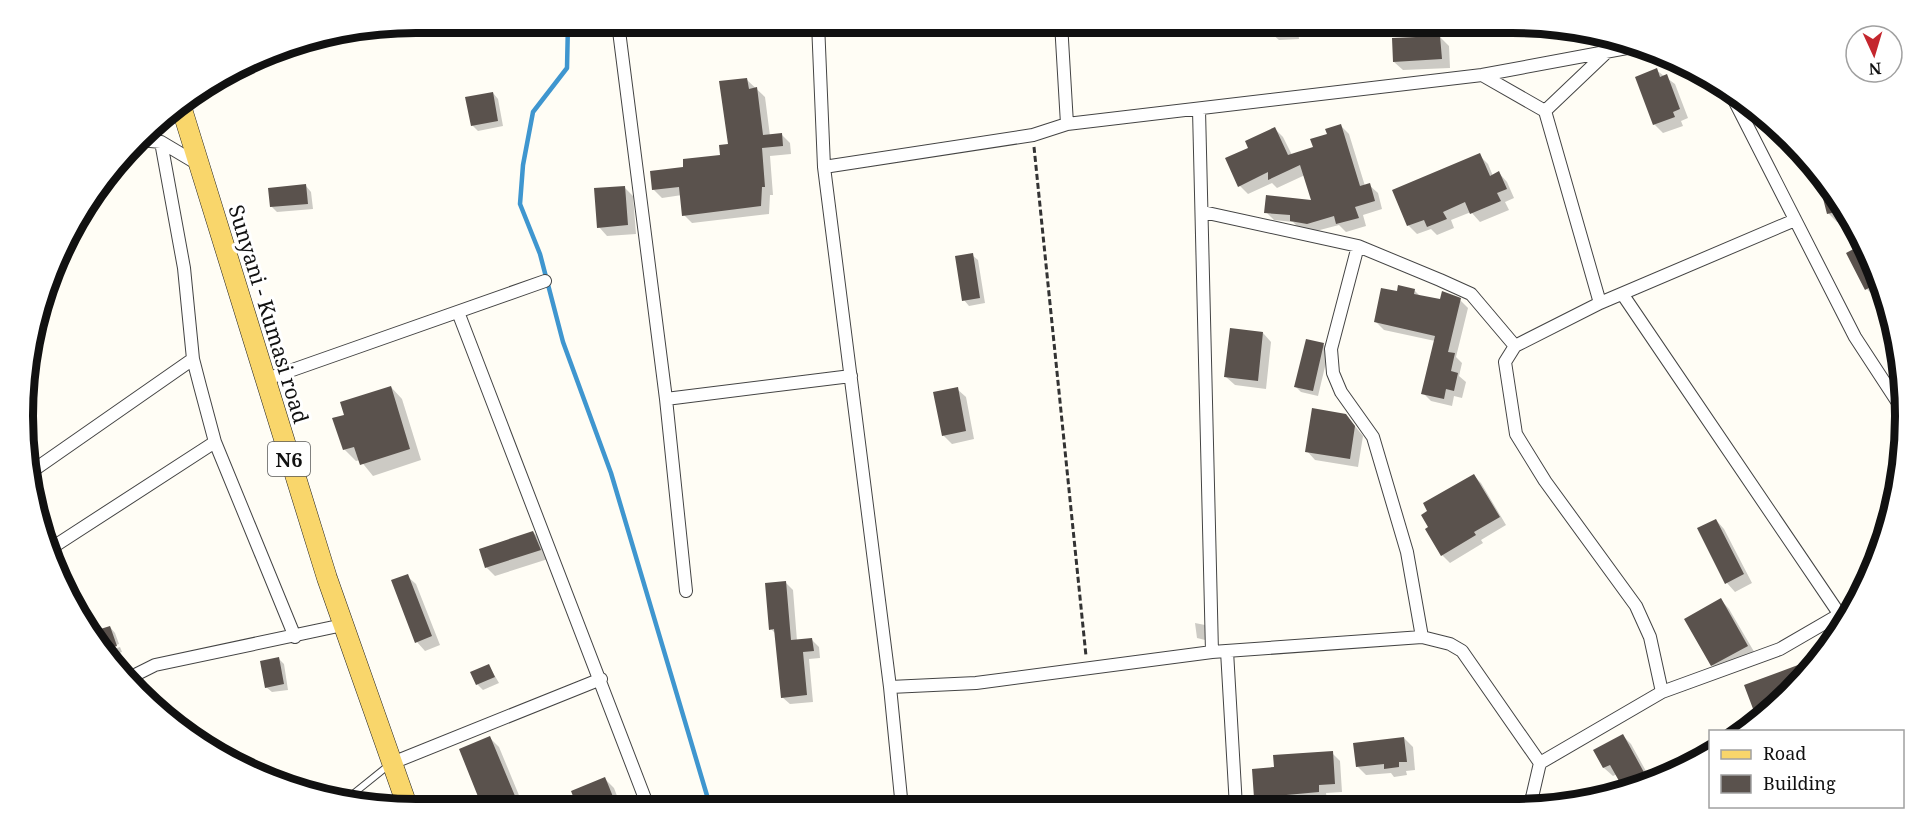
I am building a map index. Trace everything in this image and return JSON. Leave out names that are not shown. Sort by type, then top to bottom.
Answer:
[{"type":"main road","name":"Sunyani - Kumasi road","points":[[183,112],[264,380],[343,625],[405,799]]},
{"type":"street","points":[[619,33],[666,399],[686,591]]},
{"type":"street","points":[[818,33],[824,167],[890,687],[901,799]]},
{"type":"street","points":[[1062,33],[1067,124]]},
{"type":"street","points":[[824,167],[1033,135],[1067,124],[1482,75],[1622,49]]},
{"type":"street","points":[[1545,111],[1608,52]]},
{"type":"street","points":[[1482,75],[1545,111],[1600,303]]},
{"type":"street","points":[[1738,107],[1855,337],[1894,397]]},
{"type":"street","points":[[1199,110],[1212,652]]},
{"type":"street","points":[[149,141],[161,142],[198,164]]},
{"type":"street","points":[[161,142],[184,268],[193,359],[215,441],[295,637]]},
{"type":"street","points":[[1203,212],[1358,246],[1471,294],[1515,346]]},
{"type":"street","points":[[1662,692],[1650,637],[1636,606],[1545,481],[1516,434],[1505,362],[1515,346],[1600,303],[1795,220]]},
{"type":"street","points":[[1358,246],[1331,349],[1333,373],[1341,392],[1373,436],[1407,552],[1422,636]]},
{"type":"street","points":[[264,380],[545,281]]},
{"type":"street","points":[[1623,294],[1843,610]]},
{"type":"street","points":[[458,312],[645,799]]},
{"type":"street","points":[[36,468],[193,359]]},
{"type":"street","points":[[666,399],[850,376]]},
{"type":"street","points":[[55,545],[215,441]]},
{"type":"street","points":[[1532,798],[1540,763],[1662,692],[1780,649],[1840,615]]},
{"type":"street","points":[[136,677],[137,674],[155,665],[343,625]]},
{"type":"street","points":[[890,687],[976,683],[1212,652],[1422,636],[1450,644],[1462,651],[1540,763]]},
{"type":"street","points":[[1227,651],[1236,799]]},
{"type":"street","points":[[392,763],[601,679]]},
{"type":"lane","points":[[353,794],[392,763]]},
{"type":"path","points":[[1033,135],[1088,670]]},
{"type":"building","points":[[1440,36],[1442,59],[1393,62],[1392,38]]},
{"type":"building","points":[[1657,68],[1660,77],[1667,74],[1680,109],[1673,112],[1675,117],[1653,125],[1635,77]]},
{"type":"building","points":[[747,78],[749,89],[757,87],[763,135],[782,133],[783,146],[762,148],[765,187],[762,187],[761,206],[682,216],[679,187],[652,190],[650,171],[683,167],[683,159],[720,155],[719,145],[728,144],[719,81]]},
{"type":"building","points":[[493,92],[498,121],[471,126],[465,97]]},
{"type":"building","points":[[1341,124],[1360,186],[1370,183],[1375,201],[1355,207],[1359,218],[1336,224],[1334,216],[1307,224],[1290,221],[1290,215],[1264,213],[1266,195],[1311,200],[1300,165],[1268,180],[1268,172],[1238,187],[1225,158],[1248,148],[1245,141],[1275,127],[1288,155],[1313,147],[1310,139],[1327,134],[1325,129]]},
{"type":"building","points":[[1480,153],[1490,176],[1499,171],[1507,189],[1497,193],[1501,201],[1470,214],[1465,202],[1443,212],[1447,219],[1427,227],[1424,220],[1407,226],[1392,190]]},
{"type":"building","points":[[306,184],[308,204],[270,207],[268,188]]},
{"type":"building","points":[[625,186],[628,225],[597,228],[594,188]]},
{"type":"building","points":[[1821,190],[1836,212],[1827,214]]},
{"type":"building","points":[[1856,248],[1872,286],[1865,290],[1846,253]]},
{"type":"building","points":[[973,253],[980,298],[962,301],[955,256]]},
{"type":"building","points":[[1398,285],[1415,289],[1414,294],[1440,299],[1442,291],[1461,298],[1448,352],[1455,353],[1451,371],[1458,373],[1454,391],[1446,389],[1444,399],[1421,394],[1435,336],[1374,322],[1381,288],[1397,291]]},
{"type":"building","points":[[1230,328],[1263,332],[1258,381],[1224,377]]},
{"type":"building","points":[[1306,339],[1324,343],[1313,391],[1294,387]]},
{"type":"building","points":[[391,386],[410,449],[360,465],[354,447],[343,450],[332,418],[344,415],[340,402]]},
{"type":"building","points":[[958,387],[966,431],[942,436],[933,392]]},
{"type":"building","points":[[1312,408],[1346,414],[1355,426],[1350,459],[1305,452]]},
{"type":"building","points":[[1474,474],[1500,517],[1474,532],[1476,535],[1441,556],[1425,529],[1428,527],[1421,515],[1427,511],[1423,503]]},
{"type":"building","points":[[1716,519],[1744,574],[1725,584],[1697,528]]},
{"type":"building","points":[[533,531],[541,550],[485,568],[479,549]]},
{"type":"building","points":[[408,574],[432,636],[415,643],[391,580]]},
{"type":"building","points":[[786,581],[791,640],[812,638],[814,651],[803,652],[807,695],[781,698],[774,629],[769,630],[765,583]]},
{"type":"building","points":[[1721,598],[1748,646],[1711,666],[1684,619]]},
{"type":"building","points":[[110,626],[117,646],[111,648],[98,630]]},
{"type":"building","points":[[279,657],[284,684],[265,688],[260,661]]},
{"type":"building","points":[[1805,662],[1783,687],[1754,712],[1744,685]]},
{"type":"building","points":[[489,664],[495,677],[476,685],[470,672]]},
{"type":"building","points":[[1623,734],[1645,775],[1620,783],[1610,765],[1603,768],[1593,750]]},
{"type":"building","points":[[490,736],[515,796],[508,799],[479,799],[459,749]]},
{"type":"building","points":[[1404,737],[1407,762],[1399,762],[1399,767],[1384,769],[1384,764],[1356,767],[1353,743]]},
{"type":"building","points":[[1333,751],[1335,784],[1319,785],[1319,792],[1254,798],[1252,769],[1274,767],[1273,755]]},
{"type":"building","points":[[605,777],[614,799],[574,799],[571,791]]},
{"type":"waterway","points":[[568,33],[567,68],[533,112],[523,165],[520,204],[540,254],[563,342],[611,473],[708,799]]}]
